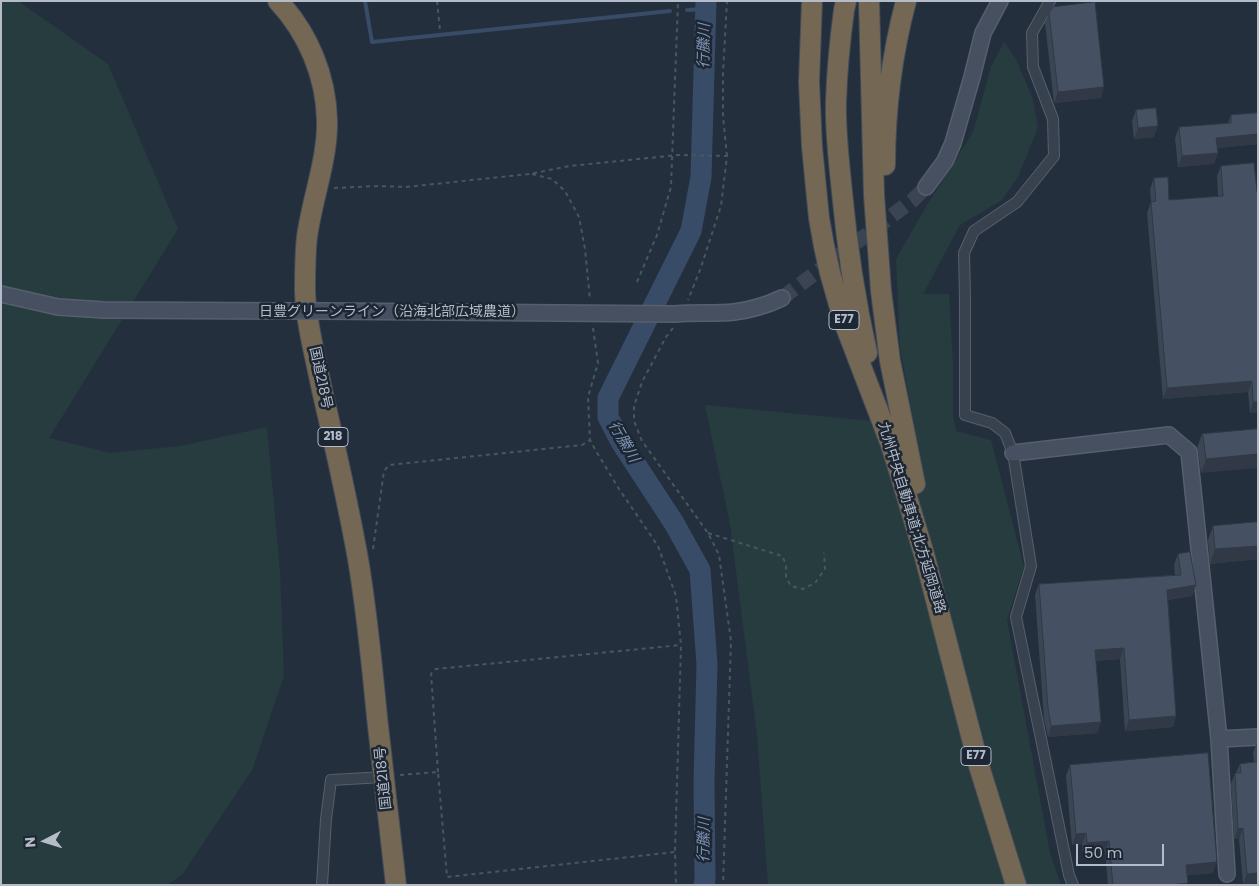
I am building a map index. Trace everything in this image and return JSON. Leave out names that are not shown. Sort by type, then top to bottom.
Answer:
[{"type":"highway","name":"国道218号","points":[[278,1],[300,28],[306,40],[320,73],[325,99],[327,121],[325,146],[307,237],[305,293],[311,338],[358,561],[370,647],[396,885]]},
{"type":"highway","points":[[806,1],[809,82]]},
{"type":"highway","name":"九州中央自動車道;北方延岡道路","points":[[812,1],[809,82],[812,148],[819,218],[828,264],[844,322],[897,435]]},
{"type":"highway","name":"九州中央自動車道;北方延岡道路","points":[[869,1],[874,195],[885,325],[895,390],[897,435],[912,515],[979,766],[1016,885]]},
{"type":"highway","points":[[897,435],[896,365],[889,307],[884,204],[890,83],[899,29],[906,1]]},
{"type":"highway","points":[[845,6],[837,74],[836,103],[836,133],[843,208],[862,330],[880,407],[897,435]]},
{"type":"street","points":[[926,187],[945,161],[953,143],[983,33],[1000,1]]},
{"type":"street","points":[[1050,1],[1032,33],[1033,67],[1053,118],[1054,156],[1017,202],[974,231],[964,254],[966,298],[965,415],[992,423],[1005,433],[1013,453],[1031,566],[1016,617],[1072,885]]},
{"type":"street","name":"日豊グリーンライン（沿海北部広域農道）","points":[[1,294],[58,307],[104,310],[321,310],[621,314],[733,312],[768,305],[782,298]]},
{"type":"street","points":[[1013,453],[1169,435],[1189,452],[1218,740],[1227,874]]},
{"type":"street","points":[[1218,740],[1258,737]]},
{"type":"street","points":[[322,885],[330,780],[384,776]]},
{"type":"path","points":[[437,1],[440,30]]},
{"type":"path","points":[[637,282],[657,235],[672,187],[678,1]]},
{"type":"path","points":[[722,885],[731,641],[719,555],[708,533],[642,441],[634,421],[634,406],[642,382],[679,314],[700,270],[721,206],[725,156],[723,73],[727,1]]},
{"type":"path","points":[[316,189],[378,186],[406,187],[529,174],[570,166],[678,155],[725,156]]},
{"type":"path","points":[[529,174],[552,179],[565,191],[579,217],[585,249],[598,363],[588,397],[590,440],[614,482],[658,546],[676,596],[681,645],[675,852],[676,885]]},
{"type":"path","points":[[372,552],[384,471],[389,466],[582,445],[590,440]]},
{"type":"path","points":[[708,533],[782,556],[786,564],[786,578],[791,586],[803,589],[815,583],[825,570],[824,553]]},
{"type":"path","points":[[675,852],[447,877],[431,674],[436,670],[681,645]]},
{"type":"path","points":[[384,776],[438,772]]},
{"type":"green space","points":[[1,1],[18,1],[108,64],[178,229],[49,438],[110,453],[180,446],[267,427],[280,571],[284,676],[252,770],[182,875],[167,885],[1,885]]},
{"type":"green space","points":[[1004,42],[1016,59],[1033,99],[1038,128],[1018,177],[1002,200],[960,225],[923,294],[949,294],[953,364],[953,415],[956,431],[991,440],[1024,567],[1007,620],[1050,853],[1061,885],[768,885],[757,735],[730,524],[705,405],[914,425],[900,348],[896,259],[973,132],[991,67]]},
{"type":"building","points":[[1095,2],[1104,87],[1058,92],[1049,13],[1053,7]]},
{"type":"building","points":[[1156,108],[1158,126],[1138,128],[1136,110]]},
{"type":"building","points":[[1258,113],[1258,134],[1216,138],[1218,153],[1182,156],[1179,127],[1231,123],[1231,115]]},
{"type":"building","points":[[1254,163],[1258,192],[1258,402],[1253,402],[1252,381],[1167,388],[1151,202],[1156,201],[1154,178],[1168,177],[1169,200],[1223,196],[1221,166]]},
{"type":"building","points":[[1258,429],[1258,454],[1206,459],[1202,434]]},
{"type":"building","points":[[1258,522],[1258,546],[1215,549],[1213,526]]},
{"type":"building","points":[[1190,552],[1196,585],[1167,590],[1176,716],[1129,720],[1124,648],[1095,650],[1101,722],[1051,726],[1039,584],[1181,575],[1178,554]]},
{"type":"building","points":[[1208,753],[1217,862],[1186,865],[1188,883],[1171,885],[1113,885],[1109,841],[1087,843],[1086,833],[1076,834],[1070,765]]},
{"type":"building","points":[[1258,762],[1258,873],[1247,874],[1243,828],[1238,829],[1235,773],[1241,773],[1240,764]]},
{"type":"waterway","points":[[365,1],[372,42],[670,11]]},
{"type":"waterway","name":"行縢川","points":[[704,885],[707,664],[700,570],[674,523],[621,442],[608,417],[608,398],[691,231],[701,177],[706,1]]},
{"type":"waterway","points":[[687,10],[706,9]]},
{"type":"tunnel","points":[[782,298],[913,200],[926,187]]}]
